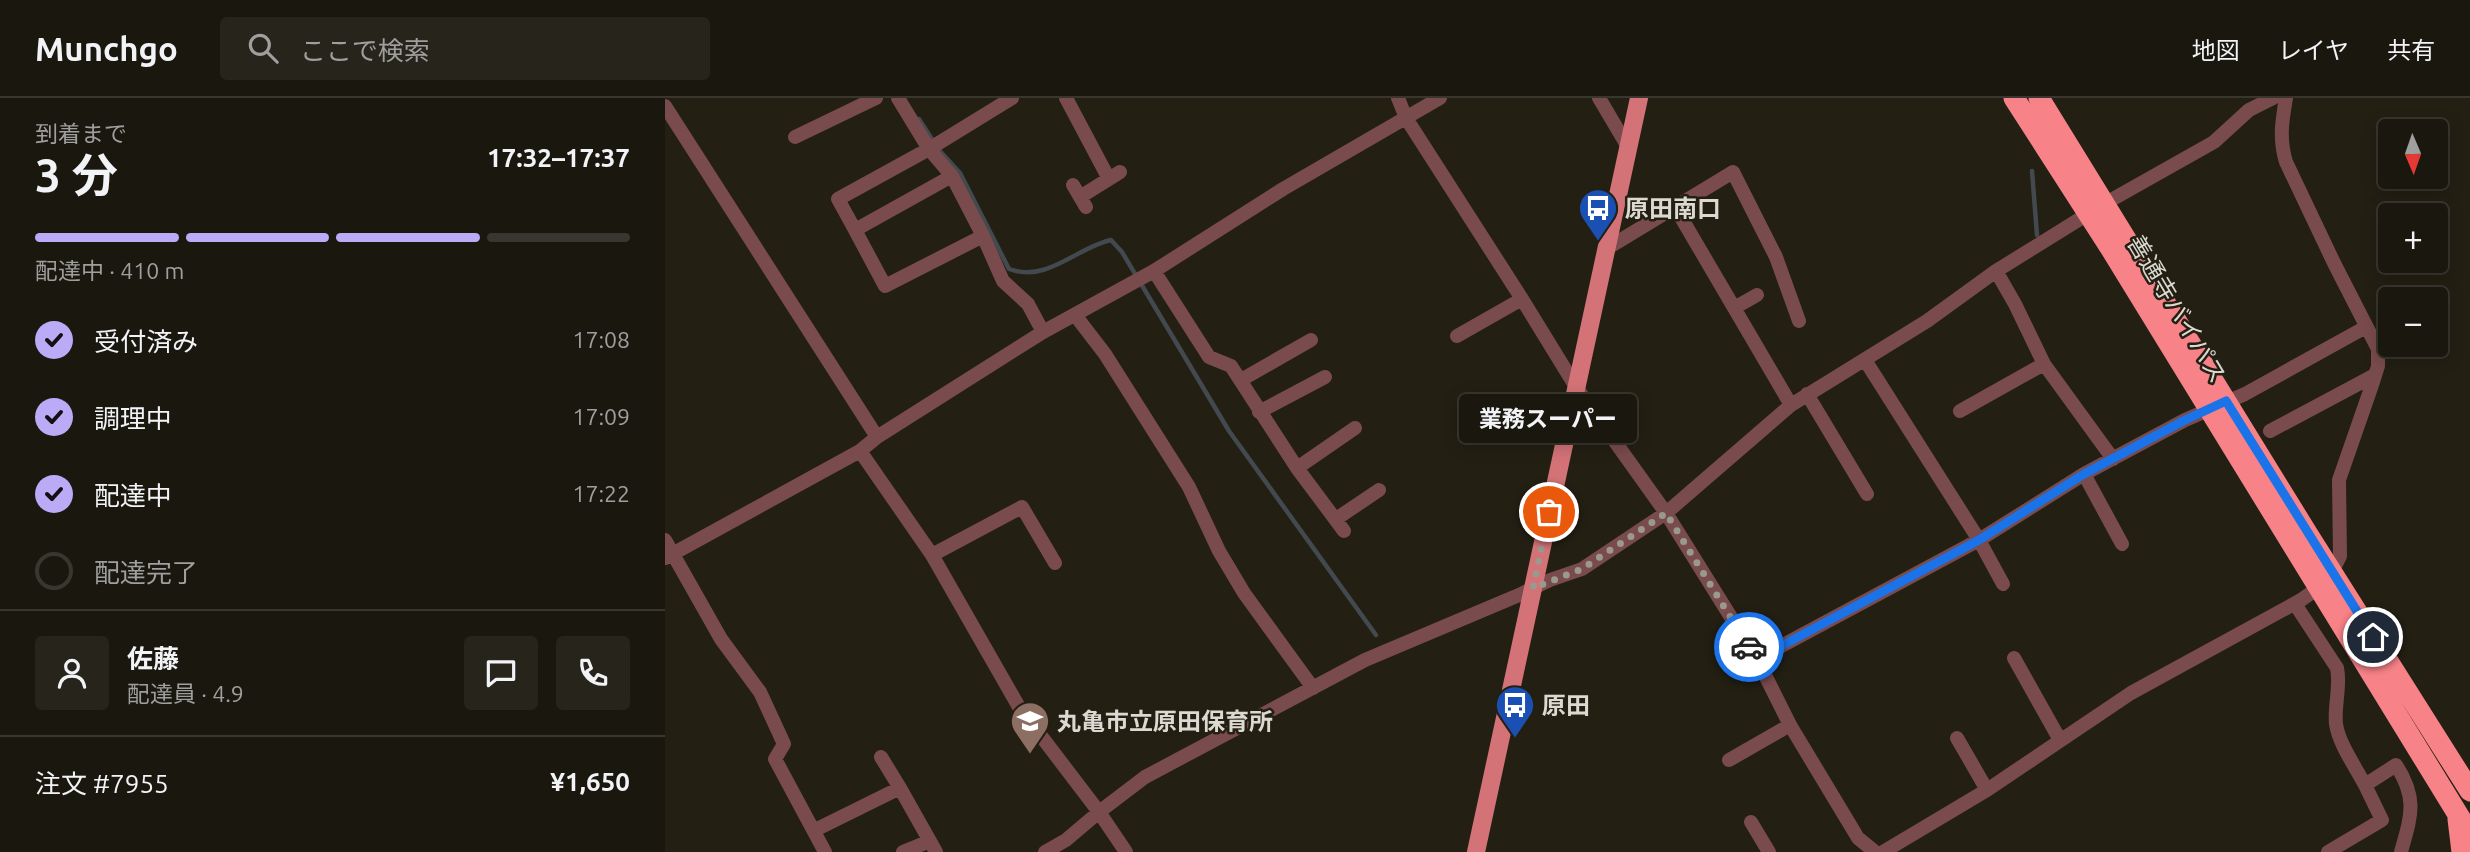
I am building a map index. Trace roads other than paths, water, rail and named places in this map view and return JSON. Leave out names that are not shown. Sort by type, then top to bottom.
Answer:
[{"type":"highway","name":"善通寺バイパス","points":[[2014,98],[2096,210],[2217,406],[2318,588],[2470,834]]},
{"type":"highway","name":"善通寺バイパス","points":[[2039,98],[2096,210]]},
{"type":"highway","name":"善通寺バイパス","points":[[2217,406],[2332,572],[2470,790]]},
{"type":"highway","points":[[2456,810],[2462,852]]},
{"type":"main road","points":[[1476,852],[1639,98]]},
{"type":"street","points":[[795,137],[876,98]]},
{"type":"street","points":[[898,98],[929,149],[952,176],[1003,281],[1028,304],[1043,332]]},
{"type":"street","points":[[983,236],[885,286],[838,199],[929,149],[1012,98]]},
{"type":"street","points":[[1066,98],[1115,175],[1080,197]]},
{"type":"street","points":[[1398,98],[1406,118],[1523,299],[1576,387],[1666,513],[1757,659],[1790,725],[1858,838],[1875,852]]},
{"type":"street","points":[[825,852],[775,759],[784,744],[760,692],[721,639],[668,550],[860,451],[877,437],[1043,332],[1154,271],[1283,189],[1440,98]]},
{"type":"street","points":[[1599,98],[1628,147]]},
{"type":"street","points":[[1045,852],[1066,840],[1145,777],[1365,660],[1582,569],[1666,513],[1807,394],[1927,321],[1996,271],[2214,142],[2249,110],[2273,98]]},
{"type":"street","points":[[1883,852],[1987,790],[2131,693],[2295,604],[2318,588],[2332,572],[2342,546],[2339,480],[2375,375],[2378,349],[2281,146],[2285,98]]},
{"type":"street","points":[[665,106],[877,437]]},
{"type":"street","points":[[1606,249],[1733,172],[1776,257],[1799,321]]},
{"type":"street","points":[[855,230],[952,176]]},
{"type":"street","points":[[1675,207],[1791,405]]},
{"type":"street","points":[[1154,271],[1209,357],[1231,366],[1297,468],[1340,525],[1379,490]]},
{"type":"street","points":[[1996,271],[2044,363],[2113,459]]},
{"type":"street","points":[[1734,308],[1757,295]]},
{"type":"street","points":[[1457,336],[1523,299]]},
{"type":"street","points":[[1075,315],[1105,354],[1189,487],[1219,551],[1244,593],[1313,688]]},
{"type":"street","points":[[1757,659],[1979,540],[2084,474],[2185,420],[2257,387],[2366,327]]},
{"type":"street","points":[[1241,380],[1311,340]]},
{"type":"street","points":[[1865,360],[1979,540],[2003,584]]},
{"type":"street","points":[[1960,411],[2044,363]]},
{"type":"street","points":[[2270,431],[2375,375]]},
{"type":"street","points":[[1259,412],[1325,377]]},
{"type":"street","points":[[1807,394],[1867,494]]},
{"type":"street","points":[[1297,468],[1355,428]]},
{"type":"street","points":[[860,451],[932,555],[1019,707],[1126,852]]},
{"type":"street","points":[[2084,474],[2122,544]]},
{"type":"street","points":[[932,555],[1022,507],[1055,562]]},
{"type":"street","points":[[2295,604],[2337,667],[2335,713],[2338,732],[2382,820],[2328,852]]},
{"type":"street","points":[[2014,658],[2060,740]]},
{"type":"street","points":[[1729,760],[1790,725]]},
{"type":"street","points":[[1957,738],[1987,790]]},
{"type":"street","points":[[881,757],[933,846],[903,852]]},
{"type":"street","points":[[2364,785],[2396,765],[2406,781],[2411,797],[2411,816],[2401,852]]},
{"type":"street","points":[[815,830],[900,788]]},
{"type":"street","points":[[1751,822],[1769,852]]},
{"type":"waterway","points":[[919,119],[939,150],[960,173],[1009,269],[1023,272],[1049,268],[1111,240],[1122,252],[1229,431],[1376,635]]},
{"type":"waterway","points":[[2032,171],[2037,235]]},
{"type":"place","name":"原田南口","points":[[1598,242]]},
{"type":"place","name":"業務スーパー","points":[[1549,512]]},
{"type":"place","name":"原田","points":[[1515,739]]},
{"type":"place","name":"丸亀市立原田保育所","points":[[1030,755]]}]
